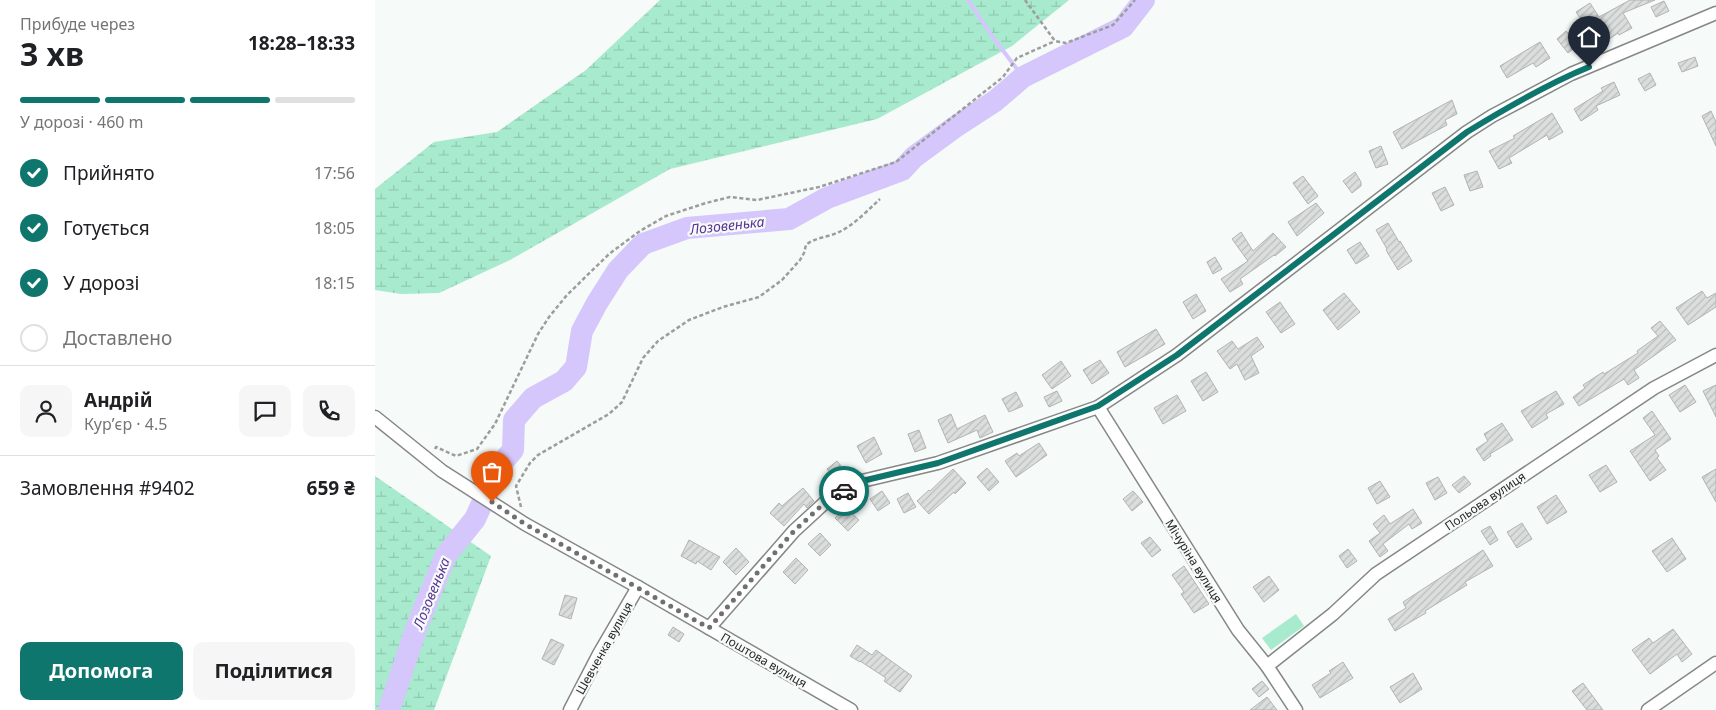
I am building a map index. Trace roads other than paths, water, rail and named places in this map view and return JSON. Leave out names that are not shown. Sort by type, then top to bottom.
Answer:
[{"type":"street","points":[[709,628],[794,531],[831,497],[862,481],[938,463],[1098,406],[1177,355],[1467,132],[1571,74],[1716,13]]},
{"type":"street","name":"Польова вулиця","points":[[1267,666],[1333,614],[1376,574],[1654,388],[1716,355]]},
{"type":"street","name":"Мічуріна вулиця","points":[[1098,406],[1237,630],[1267,666],[1296,710]]},
{"type":"street","name":"Поштова вулиця","points":[[375,418],[442,470],[525,524],[851,710]]},
{"type":"street","name":"Шевченка вулиця","points":[[569,710],[638,587]]},
{"type":"street","points":[[1648,710],[1716,663]]},
{"type":"waterway","points":[[968,0],[1023,77]]},
{"type":"waterway","name":"Лозовенька","points":[[389,710],[417,626],[446,555],[475,519],[499,466],[513,450],[514,420],[533,398],[564,381],[576,367],[582,331],[597,303],[618,270],[643,244],[687,228],[789,219],[827,198],[902,170],[914,157],[995,101],[1023,77],[1123,27],[1144,0]]}]
